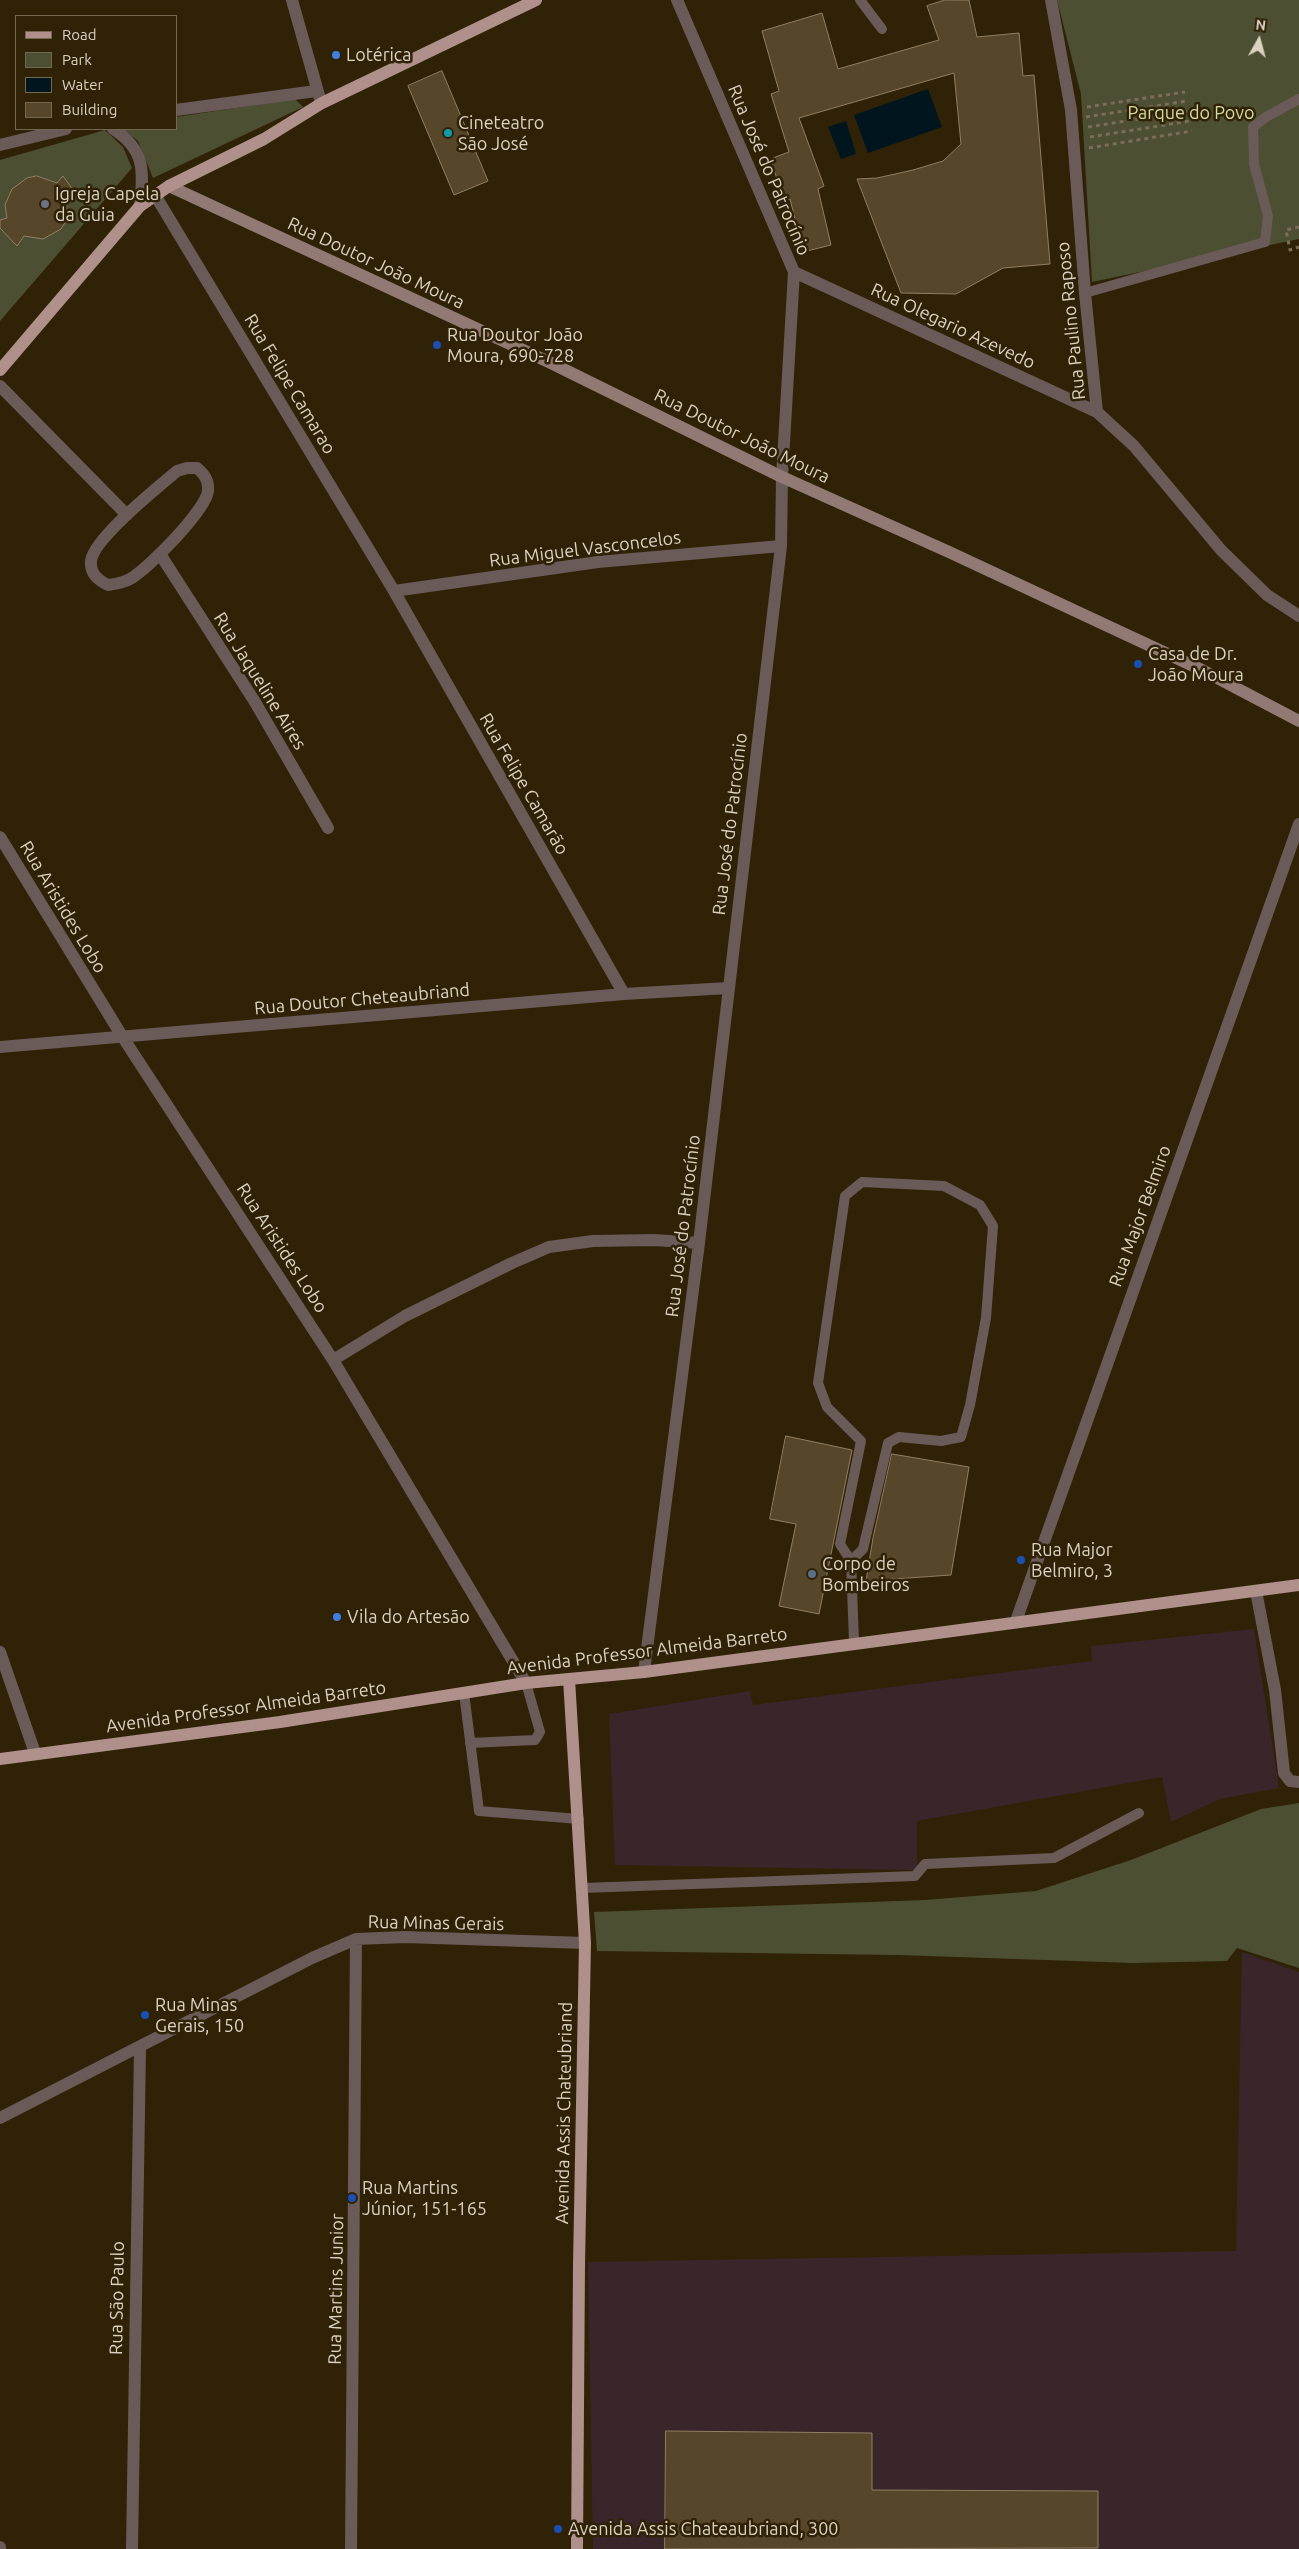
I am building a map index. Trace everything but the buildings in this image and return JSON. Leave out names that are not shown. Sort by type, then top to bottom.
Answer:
[{"type":"main road","points":[[0,370],[140,206],[155,195],[169,186],[264,139],[322,103],[536,0]]},
{"type":"main road","name":"Rua Doutor João Moura","points":[[169,186],[551,363],[782,477],[958,556],[1193,666],[1299,721]]},
{"type":"main road","name":"Avenida Professor Almeida Barreto","points":[[0,1759],[280,1722],[526,1683],[644,1672],[854,1642],[1299,1585]]},
{"type":"main road","name":"Avenida Assis Chateubriand","points":[[570,1678],[585,1943],[578,2275],[577,2549]]},
{"type":"street","points":[[292,0],[316,91],[322,103]]},
{"type":"street","name":"Rua José do Patrocínio","points":[[644,1672],[699,1244],[781,546],[782,477],[794,272],[677,0]]},
{"type":"street","name":"Rua Paulino Raposo","points":[[1051,0],[1071,110],[1085,293],[1097,412],[1134,446],[1221,550],[1267,595],[1299,616]]},
{"type":"street","points":[[178,110],[316,91]]},
{"type":"street","points":[[0,145],[62,130]]},
{"type":"street","points":[[115,130],[124,136],[141,158],[143,178],[140,206]]},
{"type":"street","name":"Rua Felipe Camarao","points":[[155,195],[394,591]]},
{"type":"street","name":"Rua Olegario Azevedo","points":[[794,272],[1097,412]]},
{"type":"street","points":[[0,386],[126,515]]},
{"type":"street","points":[[197,468],[207,480],[208,492],[203,505],[160,554],[131,579],[108,584],[97,579],[93,572],[91,560],[96,548],[126,515],[177,471],[197,468]]},
{"type":"street","name":"Rua Miguel Vasconcelos","points":[[394,591],[598,562],[781,546]]},
{"type":"street","name":"Rua Jaqueline Aires","points":[[160,554],[255,702],[328,828]]},
{"type":"street","name":"Rua Felipe Camarão","points":[[394,591],[624,994]]},
{"type":"street","name":"Rua Major Belmiro","points":[[1016,1621],[1299,824]]},
{"type":"street","name":"Rua Aristides Lobo","points":[[0,837],[122,1036],[333,1360],[526,1683]]},
{"type":"street","name":"Rua Doutor Cheteaubriand","points":[[0,1047],[624,994],[728,988]]},
{"type":"street","points":[[333,1360],[405,1316],[512,1263],[549,1248],[594,1241],[654,1240],[699,1244]]},
{"type":"street","points":[[1256,1591],[1274,1690],[1284,1773],[1290,1781],[1299,1782]]},
{"type":"street","points":[[0,1652],[35,1754]]},
{"type":"street","name":"Rua Minas Gerais","points":[[0,2118],[140,2048],[312,1958],[356,1939],[405,1937],[585,1943]]},
{"type":"street","name":"Rua Martins Junior","points":[[351,2549],[356,1939]]},
{"type":"street","name":"Rua São Paulo","points":[[132,2549],[140,2048]]},
{"type":"lane","points":[[860,0],[882,29]]},
{"type":"lane","points":[[1085,293],[1265,242],[1268,216],[1254,164],[1253,127],[1266,117],[1299,99]]},
{"type":"lane","points":[[851,1561],[862,1549],[888,1443],[899,1436],[941,1441],[961,1437],[970,1405],[986,1318],[993,1226],[980,1205],[944,1186],[862,1182],[845,1196],[818,1383],[827,1407],[861,1441],[840,1544],[851,1561],[854,1642]]},
{"type":"lane","points":[[470,1743],[535,1740],[539,1736],[540,1732],[526,1683]]},
{"type":"lane","points":[[464,1693],[479,1811],[579,1819]]},
{"type":"lane","points":[[583,1888],[915,1876],[925,1864],[1054,1858],[1140,1813]]},
{"type":"path","points":[[1090,107],[1185,92]]},
{"type":"path","points":[[1092,117],[1187,101]]},
{"type":"path","points":[[1093,127],[1188,111]]},
{"type":"path","points":[[1095,136],[1190,121]]},
{"type":"path","points":[[1096,146],[1192,131]]},
{"type":"path","points":[[1299,226],[1286,230],[1290,250],[1299,247]]},
{"type":"shaded area","points":[[1254,1629],[1279,1788],[1220,1799],[1171,1822],[1162,1777],[917,1821],[917,1870],[615,1865],[609,1714],[750,1691],[753,1705],[1092,1661],[1091,1646]]},
{"type":"shaded area","points":[[1242,1952],[1299,1972],[1299,2549],[593,2549],[588,2262],[1236,2251]]},
{"type":"green space","name":"Parque do Povo","points":[[1057,0],[1299,0],[1299,239],[1092,282],[1081,94]]},
{"type":"green space","points":[[295,99],[303,107],[153,178],[138,141],[124,130],[178,130],[178,117]]},
{"type":"green space","points":[[105,130],[123,147],[132,168],[0,321],[0,160]]},
{"type":"green space","points":[[1299,1803],[1299,1968],[1237,1948],[1227,1961],[1133,1963],[898,1955],[597,1951],[594,1912],[925,1900],[1036,1891],[1131,1860],[1261,1809]]},
{"type":"water","points":[[928,89],[942,127],[868,153],[854,115]]},
{"type":"water","points":[[846,121],[856,154],[841,159],[828,127]]},
{"type":"place","name":"Lotérica","points":[[336,55]]},
{"type":"place","name":"Cineteatro São José","points":[[448,133]]},
{"type":"place","name":"Igreja Capela da Guia","points":[[45,204]]},
{"type":"place","name":"Rua Doutor João Moura, 690-728","points":[[437,345]]},
{"type":"place","name":"Casa de Dr. João Moura","points":[[1138,664]]},
{"type":"place","name":"Rua Major Belmiro, 3","points":[[1021,1560]]},
{"type":"place","name":"Corpo de Bombeiros","points":[[812,1574]]},
{"type":"place","name":"Vila do Artesão","points":[[337,1617]]},
{"type":"place","name":"Rua Minas Gerais, 150","points":[[145,2015]]},
{"type":"place","name":"Rua Martins Júnior, 151-165","points":[[352,2198]]},
{"type":"place","name":"Avenida Assis Chateaubriand, 300","points":[[558,2529]]}]
